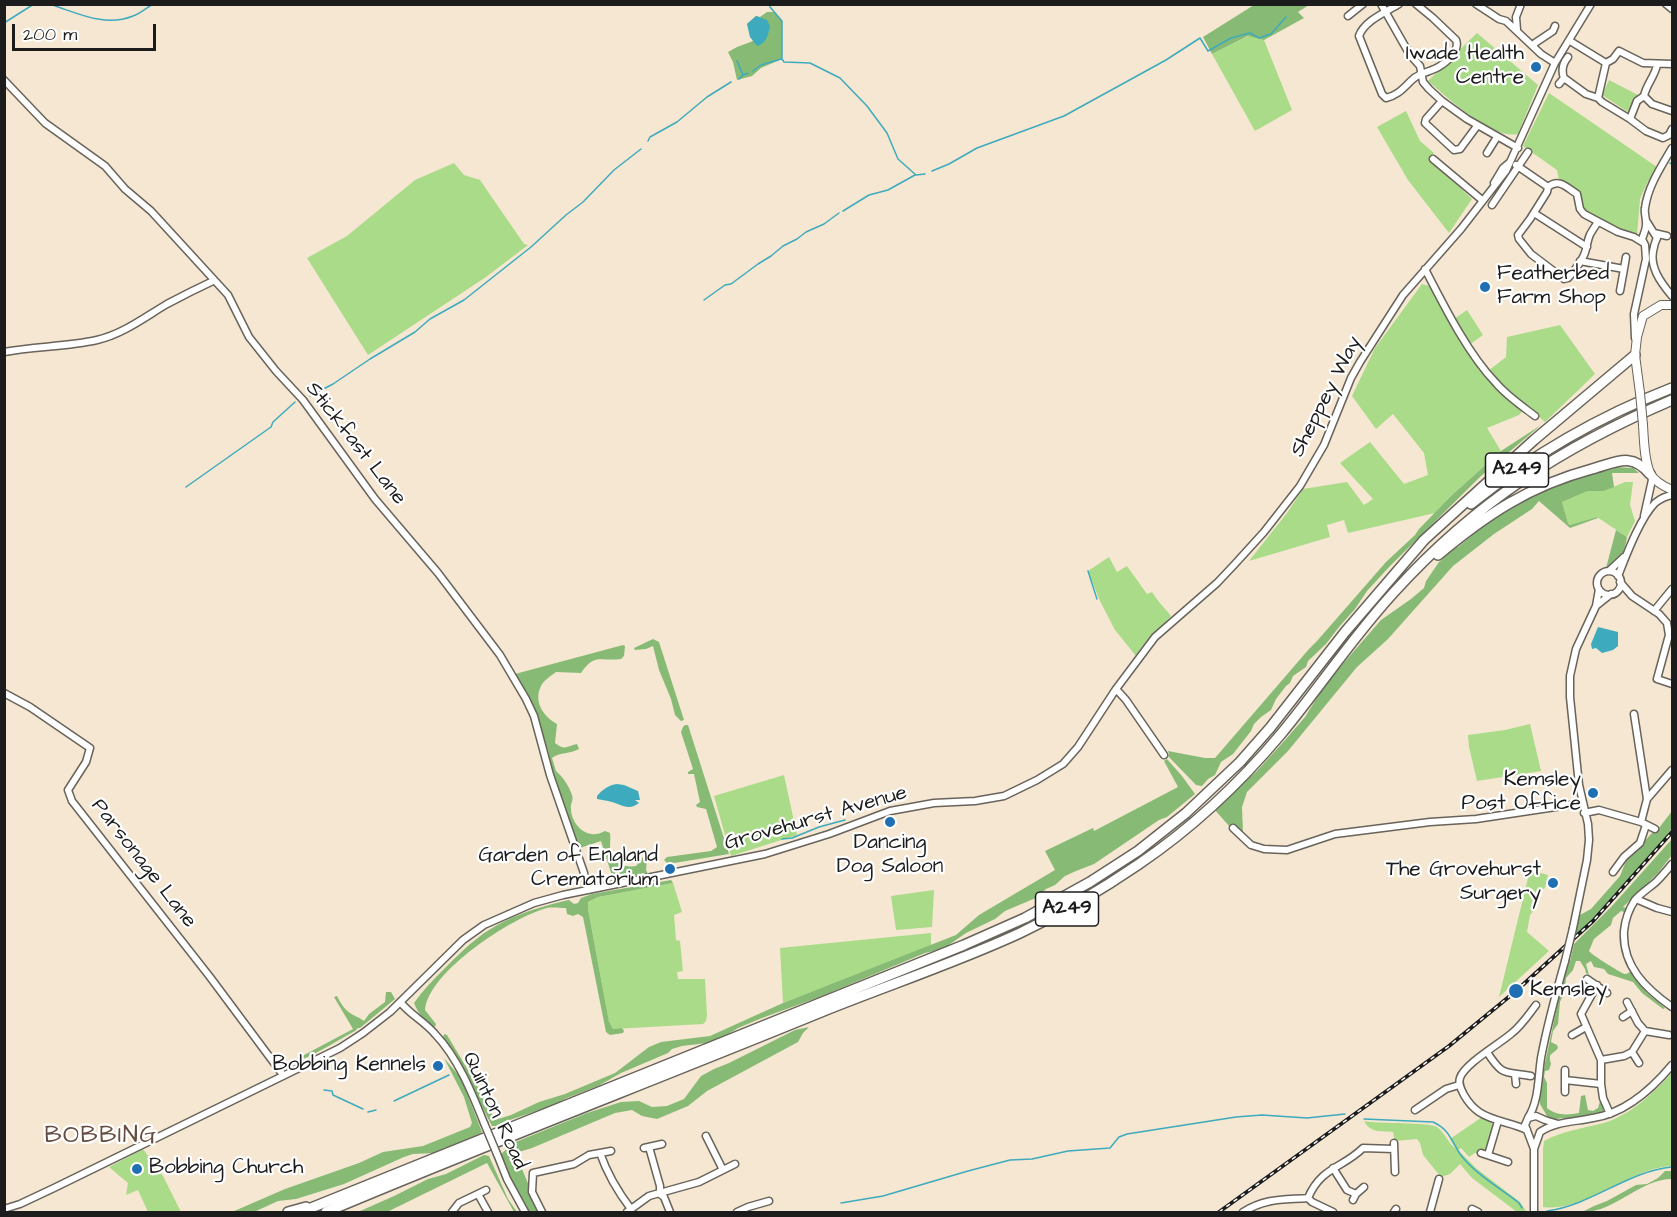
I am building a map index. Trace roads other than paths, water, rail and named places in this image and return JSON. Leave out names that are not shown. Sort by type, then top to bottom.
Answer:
[{"type":"highway","name":"A249","points":[[324,1208],[943,954],[1024,918],[1081,888],[1130,856],[1186,813],[1240,762],[1277,720],[1345,632],[1424,540],[1534,440],[1635,355]]},
{"type":"highway","name":"A249","points":[[1384,585],[1442,528],[1523,465],[1609,416],[1672,388]]},
{"type":"highway","name":"A249","points":[[301,1212],[324,1208],[980,950],[1031,928],[1097,892],[1141,863],[1192,823],[1250,769],[1280,735],[1347,648],[1394,592],[1457,530],[1524,478],[1587,440],[1672,400]]},
{"type":"highway","name":"A249","points":[[1394,592],[1408,583],[1435,557],[1485,518],[1508,503],[1546,484],[1571,474],[1621,460],[1636,461],[1650,474]]},
{"type":"highway","points":[[288,1212],[300,1208],[324,1208]]},
{"type":"main road","points":[[1672,305],[1661,305],[1642,316],[1635,355],[1645,449],[1650,474],[1672,490]]},
{"type":"street","points":[[1348,16],[1363,4]]},
{"type":"street","points":[[1382,4],[1410,55],[1419,66],[1422,82],[1442,101],[1477,126],[1518,148]]},
{"type":"street","points":[[1399,4],[1363,28],[1359,36],[1382,94],[1386,98],[1402,91],[1421,74],[1439,67],[1458,45],[1456,40],[1416,4]]},
{"type":"street","points":[[1476,4],[1506,21],[1541,54],[1555,63]]},
{"type":"street","points":[[1517,30],[1516,17],[1521,4]]},
{"type":"street","points":[[1548,187],[1510,161],[1518,148],[1555,63],[1591,4]]},
{"type":"street","points":[[1666,4],[1672,9]]},
{"type":"street","points":[[1506,21],[1516,17]]},
{"type":"street","points":[[1534,45],[1553,31],[1556,26]]},
{"type":"street","points":[[1570,41],[1606,63]]},
{"type":"street","points":[[1598,98],[1606,63],[1613,59],[1619,51],[1643,63],[1672,63]]},
{"type":"street","points":[[1568,57],[1562,71],[1564,78],[1586,94],[1598,98],[1660,138],[1669,135],[1672,129]]},
{"type":"street","points":[[1630,118],[1637,101],[1644,96],[1657,64]]},
{"type":"street","points":[[1559,84],[1564,78]]},
{"type":"street","name":"Stickfast Lane","points":[[4,80],[45,123],[105,166],[125,189],[151,211],[228,295],[249,337],[303,400],[375,499],[438,573],[500,655],[534,716],[550,775],[588,890]]},
{"type":"street","points":[[1644,96],[1652,104],[1672,111]]},
{"type":"street","points":[[1442,101],[1425,123],[1455,150],[1460,149],[1477,126]]},
{"type":"street","points":[[1487,153],[1497,137]]},
{"type":"street","points":[[1655,234],[1647,222],[1644,211],[1657,172],[1672,148]]},
{"type":"street","points":[[1492,205],[1528,152]]},
{"type":"street","points":[[1434,159],[1458,184],[1482,200]]},
{"type":"street","name":"Sheppey Way","points":[[1116,689],[1155,638],[1217,583],[1286,504],[1324,445],[1360,362],[1403,295],[1461,228],[1510,161]]},
{"type":"street","points":[[1598,222],[1589,234],[1587,247],[1580,261],[1568,278],[1564,279],[1532,254],[1519,239],[1518,234],[1534,213],[1548,187],[1554,182],[1559,182],[1577,194],[1580,209],[1598,222],[1618,232],[1644,239],[1649,247],[1666,236],[1650,232],[1644,239]]},
{"type":"street","points":[[1534,213],[1587,247]]},
{"type":"street","points":[[1635,355],[1634,314],[1646,259],[1644,239],[1647,222]]},
{"type":"street","points":[[1655,244],[1653,260],[1657,276],[1672,296]]},
{"type":"street","points":[[1620,291],[1626,257]]},
{"type":"street","points":[[1580,261],[1624,269]]},
{"type":"street","points":[[1425,269],[1445,308],[1482,368],[1498,386],[1535,416]]},
{"type":"street","points":[[4,352],[99,340],[126,329],[213,280]]},
{"type":"street","points":[[1642,522],[1652,480],[1650,474]]},
{"type":"street","points":[[1596,606],[1620,587],[1619,579],[1624,557],[1654,504],[1672,495]]},
{"type":"street","points":[[1534,1149],[1525,1125],[1536,1101],[1548,1028],[1566,961],[1589,848],[1570,708],[1570,676],[1576,649],[1596,606],[1599,576],[1609,571],[1624,557]]},
{"type":"street","points":[[1609,571],[1614,573],[1632,596],[1664,618],[1669,631],[1657,679],[1672,684]]},
{"type":"street","points":[[1599,589],[1603,593],[1632,596]]},
{"type":"street","points":[[1654,611],[1672,589]]},
{"type":"street","points":[[1116,689],[1164,754]]},
{"type":"street","name":"Grovehurst Avenue","points":[[4,1209],[54,1188],[340,1048],[401,1003],[463,940],[484,925],[534,903],[765,854],[829,834],[890,811],[934,803],[975,801],[1004,796],[1038,780],[1070,757],[1116,689]]},
{"type":"street","name":"Parsonage Lane","points":[[4,693],[30,707],[90,748],[86,762],[68,790],[72,801],[284,1075]]},
{"type":"street","points":[[1613,872],[1617,863],[1640,843],[1647,800],[1634,713]]},
{"type":"street","points":[[1647,800],[1672,770]]},
{"type":"street","points":[[1233,828],[1251,845],[1264,849],[1287,850],[1335,834],[1430,822],[1476,819],[1582,803]]},
{"type":"street","points":[[1584,813],[1599,810],[1643,823],[1655,829]]},
{"type":"street","points":[[1672,864],[1636,899],[1626,922],[1624,939],[1626,951],[1638,978],[1672,1007]]},
{"type":"street","points":[[1636,899],[1672,912]]},
{"type":"street","points":[[1587,979],[1606,993]]},
{"type":"street","points":[[1597,985],[1581,1014],[1601,1060],[1603,1098],[1610,1114]]},
{"type":"street","points":[[1627,1002],[1645,1031],[1669,1035]]},
{"type":"street","name":"Quinton Road","points":[[401,1003],[407,1011],[435,1034],[447,1049],[469,1088],[507,1179],[525,1212]]},
{"type":"street","points":[[1536,1005],[1522,1018],[1514,1032],[1465,1069],[1460,1078],[1459,1085],[1472,1106],[1482,1114],[1498,1121],[1516,1124],[1533,1134],[1558,1124],[1596,1118],[1624,1107],[1654,1086],[1672,1065]]},
{"type":"street","points":[[1623,1017],[1632,1011]]},
{"type":"street","points":[[1572,1035],[1586,1027]]},
{"type":"street","points":[[1601,1060],[1632,1052],[1645,1031]]},
{"type":"street","points":[[1487,1052],[1507,1074],[1531,1076]]},
{"type":"street","points":[[1632,1052],[1639,1063]]},
{"type":"street","points":[[1565,1070],[1565,1092]]},
{"type":"street","points":[[1515,1074],[1516,1084]]},
{"type":"street","points":[[1565,1080],[1601,1084]]},
{"type":"street","points":[[1415,1110],[1426,1107],[1446,1089],[1459,1085]]},
{"type":"street","points":[[1534,1212],[1534,1149],[1543,1124],[1536,1101]]},
{"type":"street","points":[[1506,1123],[1534,1116],[1558,1124]]},
{"type":"street","points":[[1498,1121],[1485,1154],[1508,1162]]},
{"type":"street","points":[[706,1136],[723,1170]]},
{"type":"street","points":[[662,1144],[647,1147],[660,1186],[660,1194],[670,1212]]},
{"type":"street","points":[[1308,1198],[1316,1182],[1364,1148],[1394,1146],[1395,1172]]},
{"type":"street","points":[[542,1212],[532,1192],[533,1173],[574,1164],[589,1155],[611,1151]]},
{"type":"street","points":[[600,1153],[629,1211],[649,1196],[699,1182],[735,1164]]},
{"type":"street","points":[[1333,1168],[1342,1184],[1354,1197],[1364,1187]]},
{"type":"street","points":[[1430,1212],[1431,1194],[1438,1179]]},
{"type":"street","points":[[452,1212],[459,1203],[486,1190]]},
{"type":"street","points":[[478,1194],[488,1212]]},
{"type":"street","points":[[1243,1212],[1271,1200],[1308,1198],[1332,1212]]},
{"type":"street","points":[[737,1212],[769,1201]]},
{"type":"water","points":[[756,16],[767,20],[770,26],[765,41],[757,46],[750,37],[747,24]]},
{"type":"water","points":[[1598,627],[1618,632],[1618,646],[1602,653],[1596,648],[1592,649],[1591,644]]},
{"type":"water","points":[[617,784],[638,791],[640,800],[635,800],[639,803],[628,807],[597,799],[604,789]]},
{"type":"waterway","points":[[4,23],[34,4]]},
{"type":"waterway","points":[[49,4],[101,20],[122,19],[136,15],[153,4]]},
{"type":"waterway","points":[[770,4],[782,21],[782,59],[784,62],[810,63],[840,78],[867,106],[887,133],[898,159],[916,175],[925,174]]},
{"type":"waterway","points":[[932,171],[977,148],[1064,116],[1166,60],[1200,38],[1208,51],[1231,38],[1250,33],[1259,38],[1271,34],[1286,17]]},
{"type":"waterway","points":[[753,71],[761,65],[781,59]]},
{"type":"waterway","points":[[737,61],[743,75]]},
{"type":"waterway","points":[[739,79],[748,73]]},
{"type":"waterway","points":[[648,141],[650,137],[677,122],[707,97],[731,82]]},
{"type":"waterway","points":[[310,396],[333,384],[415,332],[430,319],[464,300],[531,247],[583,202],[614,170],[641,149]]},
{"type":"waterway","points":[[843,211],[869,195],[888,190],[915,175]]},
{"type":"waterway","points":[[704,300],[725,285],[731,284],[783,246],[824,224],[839,213]]},
{"type":"waterway","points":[[186,487],[271,427],[273,422],[295,402]]},
{"type":"waterway","points":[[1088,571],[1097,599]]},
{"type":"waterway","points":[[782,839],[792,838],[845,820]]},
{"type":"waterway","points":[[394,1101],[449,1075]]},
{"type":"waterway","points":[[324,1090],[332,1091],[333,1095],[363,1109]]},
{"type":"waterway","points":[[368,1112],[376,1110]]},
{"type":"waterway","points":[[841,1203],[883,1196],[1010,1160],[1032,1159],[1068,1151],[1110,1148],[1119,1137],[1127,1134],[1236,1117],[1262,1115],[1307,1118],[1345,1114]]},
{"type":"waterway","points":[[1364,1119],[1433,1122],[1446,1132],[1466,1161],[1519,1203],[1522,1208]]},
{"type":"waterway","points":[[1547,1211],[1579,1202],[1640,1175],[1672,1167]]},
{"type":"railway","points":[[1219,1212],[1449,1046],[1516,991],[1593,921],[1672,832]]},
{"type":"place","name":"Iwade Health Centre","points":[[1536,67]]},
{"type":"place","name":"Featherbed Farm Shop","points":[[1485,287]]},
{"type":"place","name":"Kemsley Post Office","points":[[1593,793]]},
{"type":"place","name":"Dancing Dog Saloon","points":[[890,822]]},
{"type":"place","name":"Garden of England Crematorium","points":[[670,869]]},
{"type":"place","name":"The Grovehurst Surgery","points":[[1553,883]]},
{"type":"place","name":"Kemsley","points":[[1516,991]]},
{"type":"place","name":"Bobbing Kennels","points":[[438,1066]]},
{"type":"place","name":"Bobbing Church","points":[[137,1169]]},
{"type":"district","name":"BOBBING","points":[[101,1137]]}]
